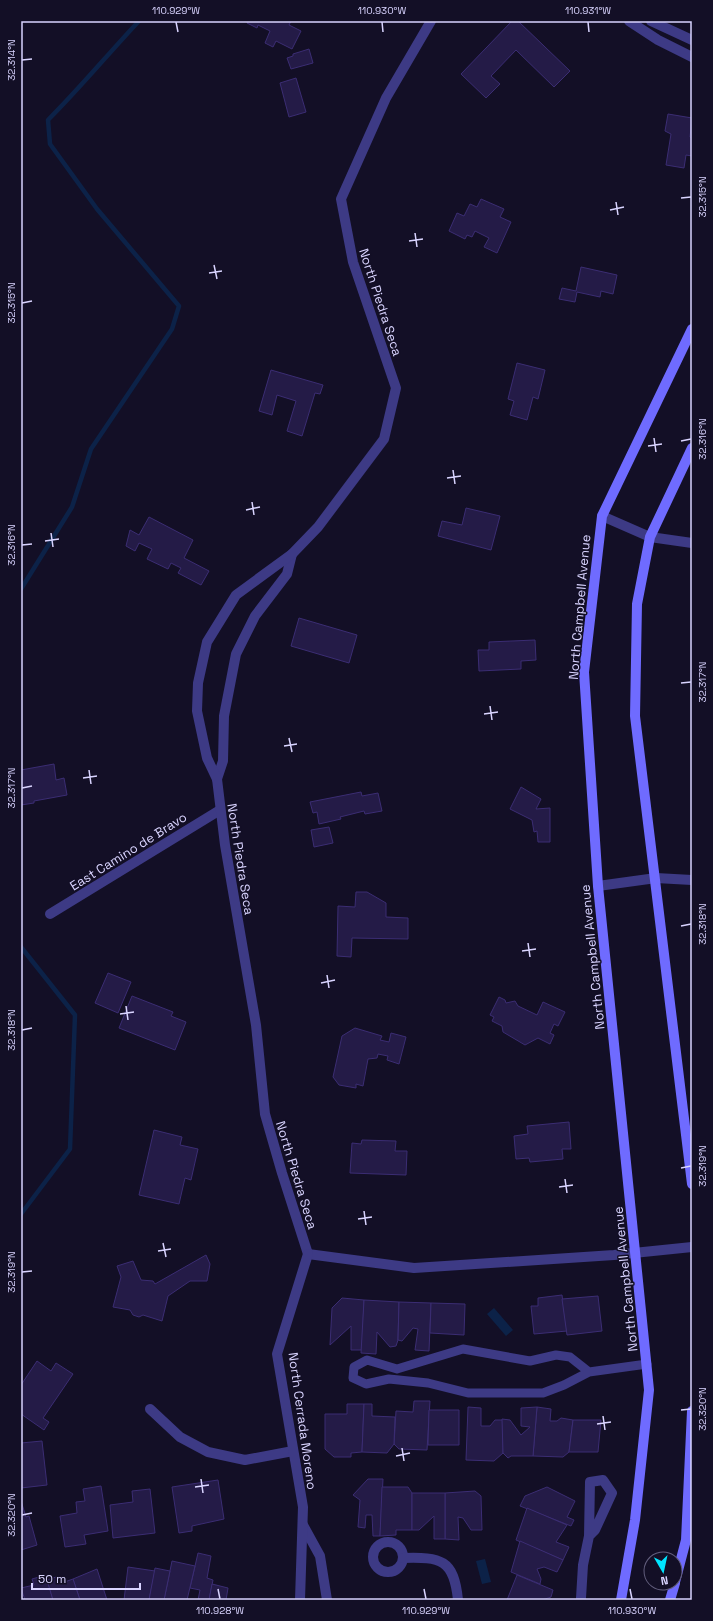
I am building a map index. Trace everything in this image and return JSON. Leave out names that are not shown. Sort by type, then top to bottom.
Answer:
[{"type":"main road","name":"North Campbell Avenue","points":[[620,1600],[635,1520],[650,1390],[598,886],[584,672],[602,516],[692,329]]},
{"type":"main road","points":[[692,448],[650,536],[637,604],[635,716],[656,878],[692,1184]]},
{"type":"main road","points":[[683,1558],[689,1540],[692,1412]]},
{"type":"street","name":"North Piedra Seca","points":[[308,1254],[264,1114],[256,1025],[220,810],[217,779],[207,758],[197,711],[198,683],[207,642],[236,595],[292,554],[318,527],[384,439],[396,388],[353,262],[341,199],[386,98],[431,21]]},
{"type":"street","points":[[629,21],[658,40],[692,57]]},
{"type":"street","points":[[651,21],[692,40]]},
{"type":"street","points":[[602,516],[650,536],[692,543]]},
{"type":"street","name":"North Piedra Seca","points":[[217,779],[223,761],[224,716],[236,654],[255,616],[287,574],[292,554]]},
{"type":"street","name":"East Camino de Bravo","points":[[50,914],[220,810]]},
{"type":"street","points":[[598,886],[656,878],[692,880]]},
{"type":"street","points":[[308,1254],[414,1268],[635,1253],[692,1247]]},
{"type":"street","name":"North Cerrada Moreno","points":[[300,1600],[303,1507],[277,1354],[308,1254]]},
{"type":"street","points":[[150,1409],[180,1437],[208,1452],[245,1460],[293,1451]]},
{"type":"street","points":[[582,1599],[583,1565],[589,1536],[590,1482],[603,1480],[612,1493],[596,1530],[589,1536]]},
{"type":"street","name":"North Cerrada Moreno","points":[[303,1525],[320,1556],[327,1600]]},
{"type":"street","points":[[403,1558],[434,1558],[444,1563],[453,1574],[456,1581],[458,1600]]},
{"type":"lane","points":[[589,1372],[570,1357],[556,1355],[530,1361],[463,1349],[397,1370],[367,1360],[354,1367],[353,1378],[366,1384],[389,1379],[428,1383],[468,1393],[543,1393],[564,1385],[589,1372],[647,1364]]},
{"type":"water","points":[[494,1308],[513,1330],[506,1336],[487,1314]]},
{"type":"water","points":[[485,1559],[491,1582],[482,1584],[476,1561]]},
{"type":"building","points":[[248,21],[291,21],[289,25],[301,31],[292,49],[276,41],[273,47],[265,43],[270,31],[258,25],[257,28],[247,23]]},
{"type":"building","points":[[512,21],[518,21],[570,71],[554,87],[516,50],[491,76],[500,84],[486,98],[461,74]]},
{"type":"building","points":[[309,49],[313,63],[291,69],[287,58],[293,56],[293,54]]},
{"type":"building","points":[[296,78],[306,112],[289,117],[280,83]]},
{"type":"building","points":[[668,114],[692,118],[690,137],[692,138],[692,156],[686,155],[684,168],[666,165],[671,134],[665,131]]},
{"type":"building","points":[[481,199],[504,209],[500,217],[511,222],[497,253],[484,247],[489,238],[475,231],[472,237],[467,235],[465,239],[449,231],[457,213],[464,216],[470,204],[477,207]]},
{"type":"building","points":[[581,267],[617,275],[613,294],[601,291],[600,297],[577,292],[575,302],[559,299],[562,288],[576,291]]},
{"type":"building","points":[[517,363],[545,370],[538,399],[533,397],[527,420],[510,415],[514,401],[508,399]]},
{"type":"building","points":[[271,370],[323,385],[320,394],[315,393],[302,436],[287,431],[296,401],[277,395],[272,415],[259,411]]},
{"type":"building","points":[[466,508],[500,516],[491,550],[438,536],[442,521],[462,525]]},
{"type":"building","points":[[149,517],[193,540],[184,558],[209,571],[201,585],[178,573],[181,568],[171,563],[168,569],[147,559],[152,549],[139,543],[135,551],[126,546],[130,530],[139,535]]},
{"type":"building","points":[[299,618],[357,635],[349,663],[291,646]]},
{"type":"building","points":[[535,640],[536,660],[521,661],[521,669],[479,671],[478,650],[489,650],[489,642]]},
{"type":"building","points":[[54,764],[56,780],[64,778],[67,795],[21,805],[21,770]]},
{"type":"building","points":[[521,787],[541,799],[536,809],[550,808],[550,842],[538,842],[537,831],[534,832],[532,820],[510,809]]},
{"type":"building","points":[[361,792],[362,796],[378,793],[382,811],[365,814],[364,811],[340,817],[341,819],[319,824],[317,812],[313,813],[310,802]]},
{"type":"building","points":[[329,827],[333,843],[314,847],[311,830]]},
{"type":"building","points":[[356,892],[367,892],[386,903],[386,917],[408,918],[408,939],[352,938],[351,957],[337,956],[338,906],[355,907]]},
{"type":"building","points":[[108,973],[131,982],[118,1013],[95,1003]]},
{"type":"building","points":[[132,996],[173,1012],[171,1016],[186,1022],[175,1050],[119,1028]]},
{"type":"building","points":[[499,997],[505,1000],[506,1003],[515,1001],[518,1006],[537,1015],[543,1002],[565,1012],[558,1026],[554,1024],[550,1033],[554,1035],[550,1044],[538,1038],[525,1045],[503,1032],[502,1026],[492,1021],[494,1017],[490,1015]]},
{"type":"building","points":[[355,1028],[382,1036],[380,1040],[389,1042],[391,1033],[406,1037],[399,1064],[387,1060],[388,1056],[378,1054],[377,1058],[368,1059],[363,1086],[356,1084],[356,1088],[339,1085],[333,1077],[342,1036]]},
{"type":"building","points":[[569,1122],[571,1149],[562,1149],[563,1159],[530,1162],[529,1158],[516,1159],[514,1136],[528,1134],[527,1126]]},
{"type":"building","points":[[154,1130],[182,1137],[180,1145],[198,1149],[191,1180],[185,1178],[179,1204],[139,1195]]},
{"type":"building","points":[[362,1140],[396,1141],[395,1151],[407,1151],[406,1175],[350,1173],[352,1143],[361,1144]]},
{"type":"building","points":[[206,1255],[210,1264],[207,1281],[190,1281],[168,1296],[162,1321],[143,1315],[139,1317],[133,1315],[130,1310],[113,1307],[121,1277],[117,1266],[133,1261],[141,1280],[153,1281],[155,1284]]},
{"type":"building","points":[[562,1295],[567,1331],[534,1334],[531,1306],[538,1306],[538,1298]]},
{"type":"building","points":[[598,1296],[602,1331],[567,1335],[562,1299]]},
{"type":"building","points":[[342,1298],[364,1300],[362,1350],[351,1350],[351,1326],[330,1345],[332,1308]]},
{"type":"building","points":[[364,1300],[399,1302],[398,1340],[396,1346],[390,1347],[377,1332],[376,1354],[361,1353]]},
{"type":"building","points":[[399,1302],[431,1303],[429,1351],[415,1350],[418,1329],[413,1328],[402,1341],[398,1340]]},
{"type":"building","points":[[431,1303],[465,1304],[464,1335],[430,1333]]},
{"type":"building","points":[[37,1361],[51,1371],[56,1363],[73,1374],[43,1418],[49,1422],[44,1430],[21,1414],[21,1385]]},
{"type":"building","points":[[414,1401],[430,1401],[427,1450],[399,1449],[394,1444],[396,1411],[413,1412]]},
{"type":"building","points":[[347,1404],[364,1404],[362,1452],[351,1453],[351,1457],[334,1457],[325,1449],[325,1414],[347,1414]]},
{"type":"building","points":[[364,1404],[372,1404],[372,1416],[395,1417],[394,1444],[387,1453],[362,1452]]},
{"type":"building","points":[[468,1407],[481,1408],[481,1426],[490,1426],[495,1420],[503,1420],[503,1453],[494,1461],[466,1460]]},
{"type":"building","points":[[537,1407],[551,1409],[550,1421],[557,1421],[561,1418],[573,1420],[569,1452],[563,1457],[533,1456]]},
{"type":"building","points":[[537,1407],[533,1456],[511,1456],[508,1458],[503,1453],[502,1419],[510,1420],[521,1435],[530,1427],[521,1426],[521,1408]]},
{"type":"building","points":[[429,1410],[459,1410],[459,1445],[428,1445]]},
{"type":"building","points":[[573,1420],[601,1420],[598,1452],[569,1452]]},
{"type":"building","points":[[42,1441],[47,1485],[21,1488],[21,1443]]},
{"type":"building","points":[[368,1479],[383,1479],[380,1536],[373,1536],[372,1515],[366,1515],[365,1528],[358,1527],[360,1500],[353,1495]]},
{"type":"building","points":[[218,1480],[224,1519],[192,1526],[192,1531],[179,1533],[172,1487]]},
{"type":"building","points":[[101,1486],[108,1531],[84,1535],[86,1544],[65,1547],[60,1516],[77,1513],[76,1502],[85,1501],[83,1489]]},
{"type":"building","points":[[382,1487],[408,1487],[412,1493],[412,1530],[396,1530],[396,1535],[380,1536]]},
{"type":"building","points":[[547,1487],[575,1501],[567,1517],[574,1520],[571,1526],[520,1506],[525,1496]]},
{"type":"building","points":[[150,1489],[155,1533],[113,1538],[110,1505],[133,1502],[132,1491]]},
{"type":"building","points":[[475,1491],[481,1496],[482,1530],[471,1530],[463,1518],[458,1517],[459,1540],[445,1539],[445,1493]]},
{"type":"building","points":[[412,1493],[445,1493],[445,1539],[434,1539],[434,1516],[419,1530],[412,1530]]},
{"type":"building","points":[[21,1501],[26,1517],[29,1516],[37,1545],[21,1550]]},
{"type":"building","points":[[527,1508],[567,1525],[556,1542],[569,1547],[563,1560],[516,1540]]},
{"type":"building","points":[[520,1541],[563,1560],[557,1572],[544,1567],[537,1569],[541,1579],[540,1584],[511,1572]]},
{"type":"building","points":[[198,1553],[211,1556],[207,1578],[213,1580],[209,1600],[198,1600],[200,1590],[190,1588]]},
{"type":"building","points":[[172,1561],[195,1566],[187,1600],[164,1600]]},
{"type":"building","points":[[128,1567],[155,1571],[149,1600],[124,1600]]},
{"type":"building","points":[[155,1568],[170,1571],[164,1600],[149,1600]]},
{"type":"building","points":[[97,1569],[107,1600],[80,1600],[73,1579]]},
{"type":"building","points":[[46,1575],[53,1600],[25,1600],[21,1588],[34,1585],[32,1579]]},
{"type":"building","points":[[517,1575],[553,1590],[551,1597],[542,1600],[507,1600]]},
{"type":"building","points":[[56,1577],[59,1584],[73,1579],[80,1600],[53,1600],[47,1580]]},
{"type":"building","points":[[212,1584],[228,1588],[226,1600],[209,1600]]},
{"type":"waterway","points":[[21,589],[72,507],[91,449],[172,329],[179,306],[97,209],[50,144],[48,120],[139,21]]},
{"type":"waterway","points":[[21,947],[75,1015],[70,1149],[21,1214]]}]
